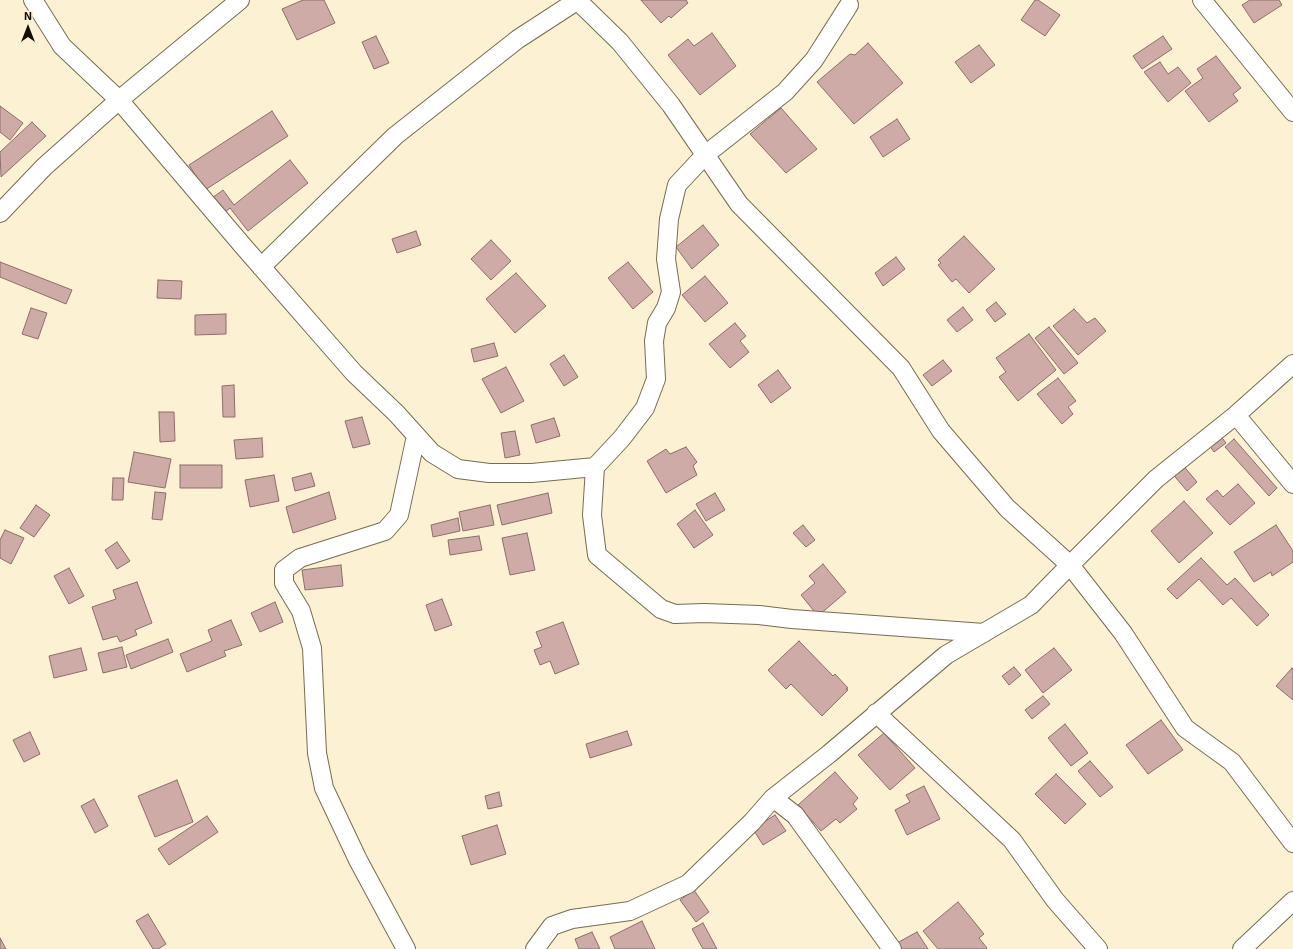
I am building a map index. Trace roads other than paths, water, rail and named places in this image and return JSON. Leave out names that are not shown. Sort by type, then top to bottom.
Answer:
[{"type":"street","points":[[33,0],[62,46],[119,100],[261,267],[354,373],[396,413],[432,453],[458,468],[489,473],[532,473],[595,467]]},
{"type":"street","points":[[0,213],[44,167],[119,100],[240,0]]},
{"type":"street","points":[[261,267],[394,136],[518,39],[577,0],[620,42],[671,105],[739,204],[901,368],[942,431],[1007,508],[1070,565],[1123,633],[1184,728],[1232,762],[1293,844]]},
{"type":"street","points":[[1202,0],[1293,112]]},
{"type":"street","points":[[849,5],[814,60],[785,92],[705,155],[677,185],[669,219],[666,259],[671,292],[666,308],[657,323],[654,341],[656,379],[645,408],[622,438],[595,467],[592,514],[597,554],[661,609],[675,614],[704,613],[759,615],[792,619],[984,633]]},
{"type":"street","points":[[535,949],[552,926],[572,919],[630,911],[688,884],[752,822],[773,798],[830,754],[876,713],[946,655],[1031,605],[1156,479],[1236,415],[1293,364]]},
{"type":"street","points":[[1236,415],[1293,484]]},
{"type":"street","points":[[406,949],[358,860],[324,788],[317,753],[312,648],[301,612],[284,583],[284,570],[300,558],[385,531],[399,515],[416,436]]},
{"type":"street","points":[[876,713],[1012,840],[1055,900],[1098,949]]},
{"type":"street","points":[[773,798],[795,815],[892,949]]},
{"type":"street","points":[[1242,949],[1293,901]]}]
